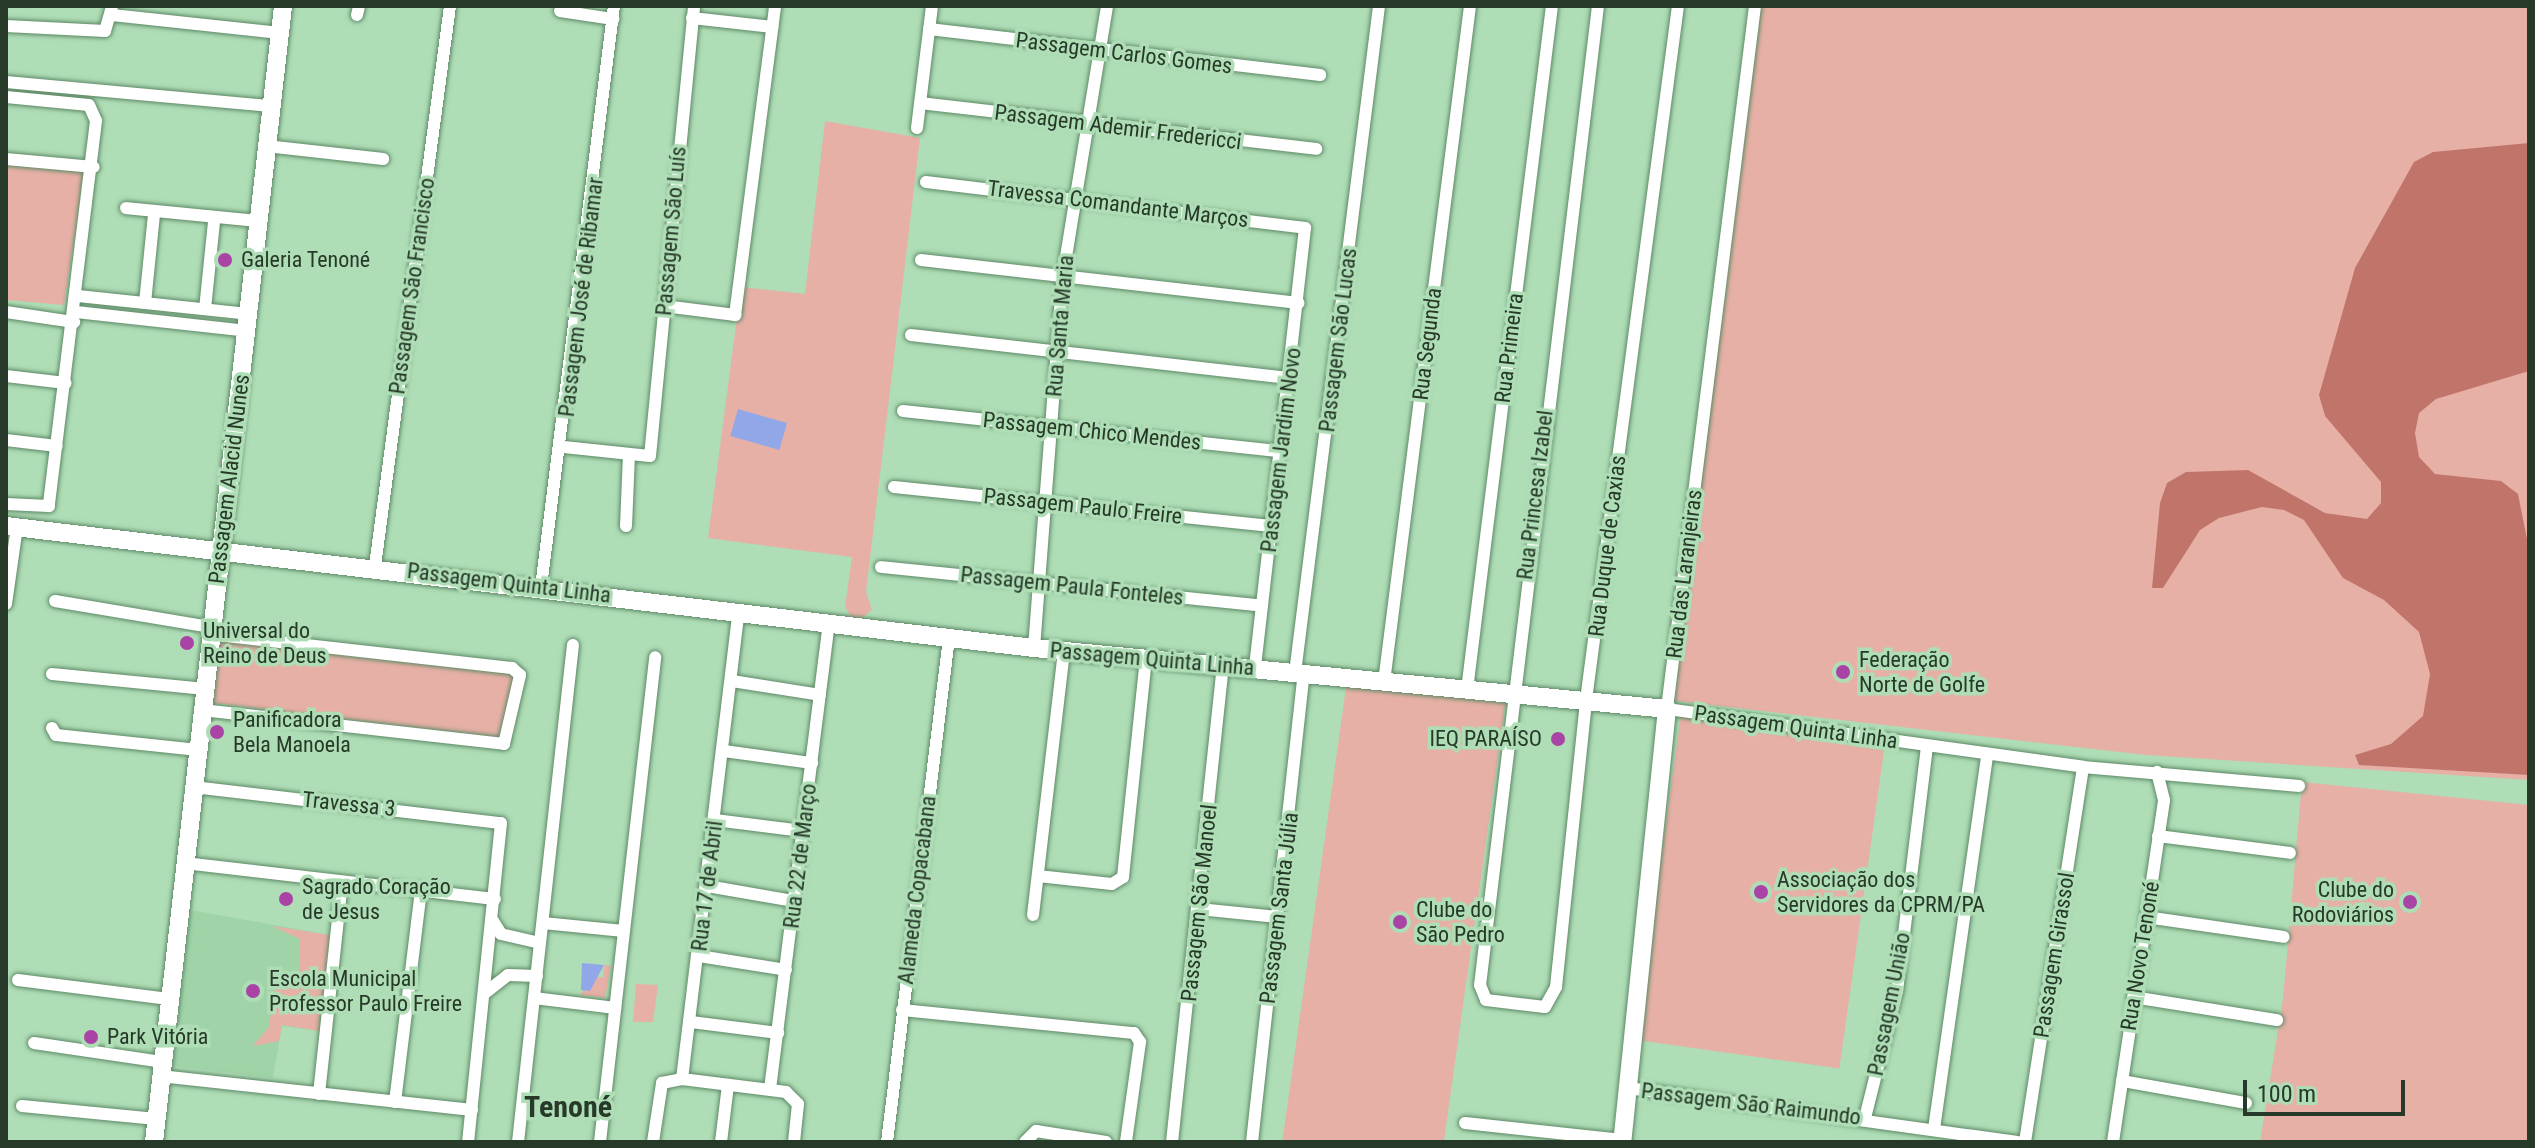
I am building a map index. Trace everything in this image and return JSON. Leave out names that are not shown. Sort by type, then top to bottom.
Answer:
[{"type":"street","name":"Passagem Alacid Nunes","points":[[154,1142],[283,6]]},
{"type":"street","name":"Passagem São Francisco","points":[[375,566],[450,6]]},
{"type":"street","points":[[664,306],[735,315],[775,6]]},
{"type":"street","points":[[917,128],[932,6]]},
{"type":"street","name":"Rua Santa Maria","points":[[1034,648],[1043,583],[1055,350],[1063,275],[1085,124],[1107,6]]},
{"type":"street","name":"Passagem São Lucas","points":[[1299,673],[1379,6]]},
{"type":"street","name":"Rua Segunda","points":[[1384,682],[1470,6]]},
{"type":"street","name":"Rua Primeira","points":[[1467,690],[1552,6]]},
{"type":"street","name":"Rua Princesa Izabel","points":[[1480,985],[1511,694],[1598,6]]},
{"type":"street","name":"Rua Duque de Caxias","points":[[1480,985],[1493,1002],[1545,1007],[1553,998],[1586,700],[1678,6]]},
{"type":"street","name":"Rua das Laranjeiras","points":[[1622,1141],[1667,709],[1755,6]]},
{"type":"street","points":[[6,26],[105,31],[112,11],[280,33]]},
{"type":"street","points":[[560,11],[614,12]]},
{"type":"street","name":"Passagem José de Ribamar","points":[[541,587],[564,447],[614,12]]},
{"type":"street","points":[[693,12],[772,27]]},
{"type":"street","name":"Passagem São Luís","points":[[629,454],[650,456],[693,12]]},
{"type":"street","name":"Passagem Carlos Gomes","points":[[929,29],[1320,75]]},
{"type":"street","points":[[6,82],[271,106]]},
{"type":"street","points":[[6,97],[91,106],[94,167],[48,508],[6,504]]},
{"type":"street","name":"Passagem Ademir Fredericci","points":[[920,103],[1316,149]]},
{"type":"street","points":[[266,146],[383,159]]},
{"type":"street","points":[[6,159],[94,167]]},
{"type":"street","name":"Travessa Comandante Marços","points":[[926,182],[1301,226],[1306,233]]},
{"type":"street","points":[[126,208],[259,221]]},
{"type":"street","points":[[145,303],[154,215]]},
{"type":"street","points":[[205,309],[214,222]]},
{"type":"street","name":"Passagem Jardim Novo","points":[[1255,668],[1306,233]]},
{"type":"street","points":[[921,260],[1299,303]]},
{"type":"street","points":[[78,296],[205,309],[248,323]]},
{"type":"street","points":[[6,312],[248,323]]},
{"type":"street","points":[[911,335],[1289,378]]},
{"type":"street","points":[[6,376],[66,383]]},
{"type":"street","name":"Passagem Chico Mendes","points":[[903,411],[1280,451]]},
{"type":"street","points":[[6,440],[57,446]]},
{"type":"street","points":[[564,447],[629,454],[626,526]]},
{"type":"street","name":"Passagem Paulo Freire","points":[[894,487],[1271,526]]},
{"type":"street","points":[[6,604],[12,527]]},
{"type":"street","name":"Passagem Quinta Linha","points":[[12,527],[220,546],[1034,648],[1667,709],[2083,767],[2299,786]]},
{"type":"street","name":"Passagem Paula Fonteles","points":[[881,567],[1262,606]]},
{"type":"street","points":[[55,601],[211,631],[512,668],[520,675],[504,744],[202,710]]},
{"type":"street","name":"Rua 17 de Abril","points":[[682,1079],[724,751],[738,613]]},
{"type":"street","name":"Rua 22 de Março","points":[[770,1089],[829,622]]},
{"type":"street","name":"Alameda Copacabana","points":[[887,1142],[949,638]]},
{"type":"street","points":[[518,1142],[573,645]]},
{"type":"street","points":[[1033,915],[1064,651]]},
{"type":"street","points":[[600,1142],[655,657]]},
{"type":"street","points":[[1038,876],[1112,884],[1123,877],[1146,659]]},
{"type":"street","name":"Passagem São Manoel","points":[[1172,1142],[1223,665]]},
{"type":"street","name":"Passagem Santa Júlia","points":[[1252,1142],[1278,917],[1299,673]]},
{"type":"street","points":[[52,674],[205,689]]},
{"type":"street","points":[[732,681],[820,695]]},
{"type":"street","points":[[52,728],[56,735],[198,750]]},
{"type":"street","name":"Passagem União","points":[[1865,1118],[1897,991],[1927,746]]},
{"type":"street","points":[[724,751],[812,763]]},
{"type":"street","points":[[1934,1129],[1987,755]]},
{"type":"street","name":"Passagem Girassol","points":[[2025,1142],[2083,767]]},
{"type":"street","name":"Rua Novo Tenoné","points":[[2113,1142],[2164,786],[2157,772]]},
{"type":"street","name":"Travessa 3","points":[[193,787],[502,827],[495,899]]},
{"type":"street","points":[[715,820],[802,831]]},
{"type":"street","points":[[2158,836],[2290,853]]},
{"type":"street","points":[[184,863],[495,899],[468,1142]]},
{"type":"street","points":[[319,1094],[342,882]]},
{"type":"street","points":[[707,886],[793,901]]},
{"type":"street","points":[[395,1102],[421,889]]},
{"type":"street","points":[[1199,909],[1278,917]]},
{"type":"street","points":[[2146,917],[2284,937]]},
{"type":"street","points":[[493,921],[501,934],[540,943]]},
{"type":"street","points":[[543,923],[624,931]]},
{"type":"street","points":[[699,956],[786,970]]},
{"type":"street","points":[[485,993],[508,975],[537,976]]},
{"type":"street","points":[[18,980],[169,999]]},
{"type":"street","points":[[2133,997],[2277,1020]]},
{"type":"street","points":[[534,998],[615,1008]]},
{"type":"street","points":[[902,1010],[1134,1033],[1140,1042],[1126,1142]]},
{"type":"street","points":[[691,1022],[778,1033]]},
{"type":"street","points":[[34,1043],[161,1069],[319,1094],[472,1110]]},
{"type":"street","points":[[653,1142],[662,1083],[682,1079],[770,1089],[798,1104],[794,1142]]},
{"type":"street","points":[[2122,1081],[2246,1103]]},
{"type":"street","points":[[721,1142],[728,1085]]},
{"type":"street","name":"Passagem São Raimundo","points":[[1628,1088],[1865,1118],[2017,1142]]},
{"type":"street","points":[[22,1106],[156,1119]]},
{"type":"street","points":[[1465,1123],[1540,1136],[1622,1141]]},
{"type":"street","points":[[1025,1142],[1036,1131],[1106,1142]]},
{"type":"shaded area","points":[[1760,6],[2529,6],[2529,780],[2146,755],[1667,700]]},
{"type":"shaded area","points":[[825,121],[920,138],[866,592],[872,610],[855,623],[845,607],[852,557],[708,538],[741,287],[805,294]]},
{"type":"shaded area","points":[[2529,143],[2529,371],[2436,399],[2419,413],[2415,433],[2419,457],[2435,474],[2501,481],[2518,494],[2529,549],[2529,775],[2359,765],[2355,755],[2391,744],[2423,716],[2430,674],[2419,632],[2384,600],[2343,578],[2304,520],[2284,510],[2262,507],[2219,518],[2200,530],[2163,588],[2152,588],[2160,503],[2167,483],[2186,472],[2248,470],[2325,513],[2367,519],[2381,503],[2381,482],[2325,416],[2319,395],[2355,268],[2414,162],[2433,152]]},
{"type":"shaded area","points":[[6,156],[79,164],[84,173],[64,305],[6,300]]},
{"type":"shaded area","points":[[218,637],[517,674],[509,739],[210,703]]},
{"type":"shaded area","name":"Clube do São Pedro","points":[[1347,681],[1505,703],[1444,1142],[1282,1140]]},
{"type":"shaded area","name":"Associação dos Servidores da CPRM/PA","points":[[1681,715],[1885,744],[1839,1068],[1635,1040]]},
{"type":"shaded area","name":"Clube do Rodoviários","points":[[2302,782],[2529,805],[2529,1142],[2260,1142],[2283,999]]},
{"type":"shaded area","name":"Escola Municipal Professor Paulo Freire","points":[[191,910],[330,935],[319,1031],[282,1026],[273,1078],[173,1066]]},
{"type":"shaded area","points":[[272,926],[330,935],[319,1031],[282,1025],[279,1041],[253,1046],[269,1027],[275,984],[300,976],[300,939]]},
{"type":"shaded area","points":[[604,965],[611,966],[605,998],[580,995],[593,977],[603,977]]},
{"type":"shaded area","points":[[636,984],[658,985],[653,1022],[633,1022]]},
{"type":"water","points":[[738,409],[787,423],[779,450],[730,436]]},
{"type":"water","points":[[582,963],[604,965],[590,991],[581,990]]},
{"type":"place","name":"Galeria Tenoné","points":[[225,260]]},
{"type":"place","name":"Universal do Reino de Deus","points":[[187,643]]},
{"type":"place","name":"Federação Norte de Golfe","points":[[1843,672]]},
{"type":"place","name":"Panificadora Bela Manoela","points":[[217,732]]},
{"type":"place","name":"IEQ PARAÍSO","points":[[1558,739]]},
{"type":"place","name":"Associação dos Servidores da CPRM/PA","points":[[1761,892]]},
{"type":"place","name":"Sagrado Coração de Jesus","points":[[286,899]]},
{"type":"place","name":"Clube do Rodoviários","points":[[2410,902]]},
{"type":"place","name":"Clube do São Pedro","points":[[1400,922]]},
{"type":"place","name":"Escola Municipal Professor Paulo Freire","points":[[253,991]]},
{"type":"place","name":"Park Vitória","points":[[91,1037]]},
{"type":"district","name":"Tenoné","points":[[568,1107]]}]
